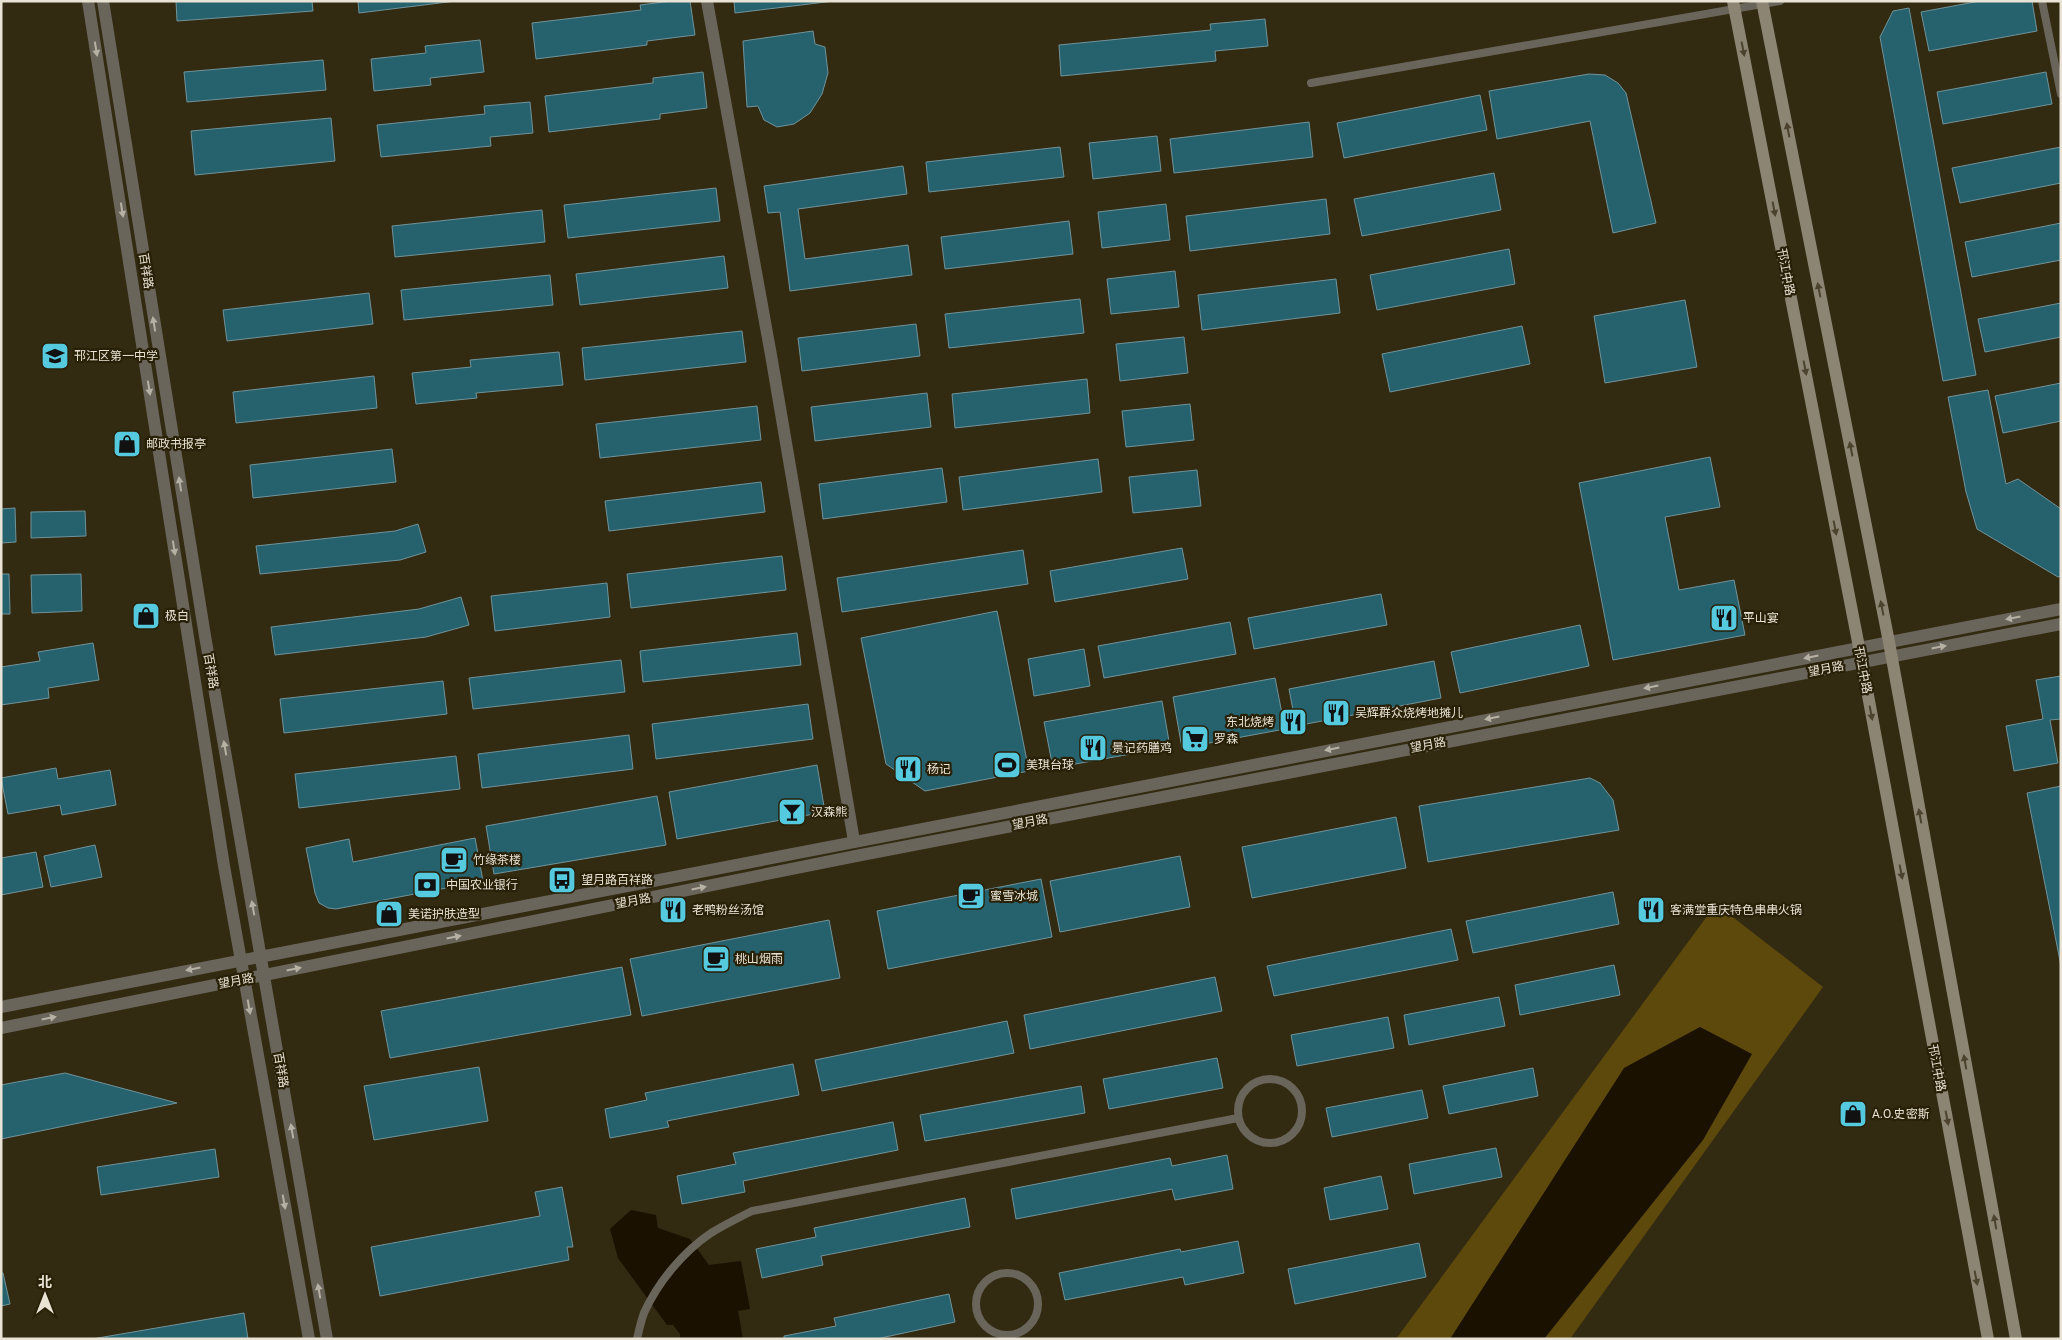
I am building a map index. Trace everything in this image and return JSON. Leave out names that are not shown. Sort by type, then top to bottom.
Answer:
[{"type":"main road","points":[[1763,3],[1889,642],[2016,1339]]},
{"type":"main road","name":"邗江中路","points":[[1734,5],[1859,648],[1988,1339]]},
{"type":"street","name":"百祥路","points":[[88,1],[222,856],[308,1339]]},
{"type":"street","name":"百祥路","points":[[103,1],[204,627],[327,1339]]},
{"type":"street","points":[[707,1],[773,365],[854,841]]},
{"type":"street","name":"望月路","points":[[1,1007],[240,959],[2061,609]]},
{"type":"street","name":"望月路","points":[[1,1028],[856,856],[2061,624]]},
{"type":"lane","points":[[1311,83],[1734,5],[1780,1]]},
{"type":"lane","points":[[2042,1],[2061,94]]},
{"type":"lane","points":[[1263,1080],[1280,1080],[1294,1090],[1302,1105],[1300,1122],[1291,1136],[1276,1143],[1259,1142],[1252,1138],[1245,1133],[1238,1118],[1238,1101],[1248,1087],[1263,1080]]},
{"type":"lane","points":[[637,1339],[644,1314],[657,1290],[674,1267],[691,1249],[711,1233],[752,1211],[1238,1118]]},
{"type":"lane","points":[[1011,1272],[1029,1280],[1039,1298],[1036,1318],[1030,1326],[1022,1332],[1012,1335],[1001,1335],[991,1331],[983,1324],[977,1314],[975,1304],[977,1293],[982,1284],[991,1277],[1011,1272]]},
{"type":"shaded area","points":[[1716,904],[1823,987],[1570,1339],[1396,1339]]},
{"type":"shaded area","points":[[1700,1027],[1752,1054],[1703,1140],[1544,1339],[1450,1339],[1624,1068]]},
{"type":"shaded area","points":[[631,1210],[656,1215],[658,1228],[690,1239],[709,1265],[741,1261],[750,1309],[738,1311],[743,1339],[680,1339],[680,1334],[673,1325],[667,1325],[618,1258],[610,1229]]},
{"type":"building","points":[[176,1],[312,1],[313,11],[177,21]]},
{"type":"building","points":[[358,1],[456,1],[359,13]]},
{"type":"building","points":[[690,1],[695,35],[647,41],[647,45],[536,59],[532,23],[641,10],[640,5]]},
{"type":"building","points":[[734,1],[834,1],[735,13]]},
{"type":"building","points":[[1980,1],[2032,1],[2037,31],[1929,51],[1921,12]]},
{"type":"building","points":[[1909,8],[1976,375],[1943,381],[1880,37],[1893,11]]},
{"type":"building","points":[[1265,19],[1268,46],[1215,51],[1216,61],[1061,76],[1059,45],[1211,30],[1210,24]]},
{"type":"building","points":[[813,31],[815,44],[825,47],[828,73],[822,94],[810,113],[794,124],[777,127],[764,120],[758,106],[747,107],[743,41]]},
{"type":"building","points":[[480,40],[484,72],[430,78],[431,85],[374,91],[371,59],[426,53],[425,46]]},
{"type":"building","points":[[323,60],[326,90],[187,102],[184,72]]},
{"type":"building","points":[[703,72],[707,108],[660,114],[660,119],[549,132],[545,96],[653,83],[653,78]]},
{"type":"building","points":[[2046,72],[2052,104],[1943,124],[1937,92]]},
{"type":"building","points":[[1589,74],[1605,75],[1618,83],[1626,93],[1656,223],[1613,233],[1590,121],[1497,139],[1489,91]]},
{"type":"building","points":[[1480,95],[1487,130],[1344,158],[1337,123]]},
{"type":"building","points":[[530,102],[533,133],[490,137],[491,146],[381,157],[377,125],[485,114],[484,106]]},
{"type":"building","points":[[331,118],[335,161],[195,175],[191,131]]},
{"type":"building","points":[[1309,122],[1313,157],[1174,173],[1170,139]]},
{"type":"building","points":[[1157,136],[1161,171],[1093,179],[1089,143]]},
{"type":"building","points":[[1060,147],[1064,177],[929,192],[926,162]]},
{"type":"building","points":[[2061,147],[2061,183],[1960,203],[1952,168]]},
{"type":"building","points":[[903,166],[907,194],[798,209],[805,259],[908,245],[912,275],[790,291],[780,212],[768,213],[764,186]]},
{"type":"building","points":[[1494,173],[1501,210],[1362,236],[1354,199]]},
{"type":"building","points":[[716,188],[720,221],[568,238],[564,205]]},
{"type":"building","points":[[1326,199],[1330,234],[1190,251],[1186,216]]},
{"type":"building","points":[[1166,204],[1170,240],[1102,248],[1098,212]]},
{"type":"building","points":[[542,210],[545,242],[395,257],[392,226]]},
{"type":"building","points":[[1069,221],[1073,254],[945,269],[941,237]]},
{"type":"building","points":[[2061,223],[2061,260],[1972,277],[1965,242]]},
{"type":"building","points":[[1509,249],[1515,284],[1377,310],[1370,275]]},
{"type":"building","points":[[724,256],[728,288],[580,305],[576,274]]},
{"type":"building","points":[[1175,271],[1179,307],[1111,314],[1107,279]]},
{"type":"building","points":[[550,275],[553,305],[404,320],[401,290]]},
{"type":"building","points":[[1336,279],[1340,313],[1202,330],[1198,295]]},
{"type":"building","points":[[369,293],[373,324],[227,341],[223,310]]},
{"type":"building","points":[[1080,299],[1084,333],[949,348],[945,314]]},
{"type":"building","points":[[1685,300],[1697,367],[1605,383],[1594,316]]},
{"type":"building","points":[[2061,303],[2061,337],[1985,352],[1978,319]]},
{"type":"building","points":[[916,324],[920,356],[802,371],[798,338]]},
{"type":"building","points":[[1522,326],[1530,364],[1390,392],[1382,354]]},
{"type":"building","points":[[742,331],[746,362],[585,380],[582,348]]},
{"type":"building","points":[[1184,337],[1188,373],[1120,381],[1116,344]]},
{"type":"building","points":[[559,352],[563,385],[476,393],[477,398],[416,404],[412,373],[471,367],[470,360]]},
{"type":"building","points":[[374,376],[377,408],[236,423],[233,392]]},
{"type":"building","points":[[1087,379],[1090,413],[955,428],[952,394]]},
{"type":"building","points":[[2061,383],[2061,421],[2003,433],[1995,396]]},
{"type":"building","points":[[1988,390],[2006,484],[2018,479],[2061,509],[2061,576],[2058,577],[1977,529],[1966,492],[1948,397]]},
{"type":"building","points":[[927,393],[931,427],[815,441],[811,407]]},
{"type":"building","points":[[1190,404],[1194,440],[1126,447],[1122,411]]},
{"type":"building","points":[[757,406],[761,440],[600,458],[596,424]]},
{"type":"building","points":[[392,449],[396,482],[253,498],[250,465]]},
{"type":"building","points":[[1710,457],[1720,507],[1665,517],[1679,590],[1734,580],[1745,635],[1613,660],[1579,483]]},
{"type":"building","points":[[1098,459],[1102,492],[963,510],[959,477]]},
{"type":"building","points":[[942,468],[947,502],[823,519],[819,484]]},
{"type":"building","points":[[1197,470],[1201,506],[1133,513],[1129,477]]},
{"type":"building","points":[[761,482],[765,512],[609,531],[605,501]]},
{"type":"building","points":[[15,508],[16,542],[1,543],[1,509]]},
{"type":"building","points":[[85,511],[86,536],[31,538],[31,512]]},
{"type":"building","points":[[418,524],[426,552],[400,560],[260,574],[256,546],[395,531]]},
{"type":"building","points":[[1182,548],[1188,579],[1055,602],[1050,571]]},
{"type":"building","points":[[1023,550],[1028,584],[842,612],[837,578]]},
{"type":"building","points":[[782,556],[786,590],[631,608],[627,574]]},
{"type":"building","points":[[1,574],[9,574],[10,614],[1,614]]},
{"type":"building","points":[[81,574],[82,611],[32,613],[31,575]]},
{"type":"building","points":[[607,583],[610,617],[495,631],[491,596]]},
{"type":"building","points":[[1381,594],[1387,625],[1254,649],[1248,618]]},
{"type":"building","points":[[461,597],[469,625],[426,637],[275,655],[271,627],[419,609]]},
{"type":"building","points":[[997,611],[1029,771],[925,791],[886,764],[861,638]]},
{"type":"building","points":[[1230,622],[1236,654],[1104,678],[1098,646]]},
{"type":"building","points":[[1580,625],[1589,666],[1460,693],[1451,652]]},
{"type":"building","points":[[797,633],[801,665],[643,682],[640,651]]},
{"type":"building","points":[[93,643],[99,680],[48,688],[49,698],[1,705],[1,667],[40,661],[38,652]]},
{"type":"building","points":[[1084,649],[1090,686],[1034,696],[1028,659]]},
{"type":"building","points":[[621,660],[625,692],[473,709],[469,678]]},
{"type":"building","points":[[1434,661],[1441,698],[1296,726],[1289,689]]},
{"type":"building","points":[[2061,676],[2061,719],[2050,720],[2058,763],[2014,771],[2006,726],[2043,719],[2036,680]]},
{"type":"building","points":[[1275,678],[1285,729],[1182,748],[1173,697]]},
{"type":"building","points":[[443,681],[447,714],[284,733],[280,699]]},
{"type":"building","points":[[1162,701],[1170,747],[1053,768],[1044,722]]},
{"type":"building","points":[[808,704],[813,739],[656,759],[652,724]]},
{"type":"building","points":[[629,735],[633,769],[482,788],[478,754]]},
{"type":"building","points":[[456,756],[460,789],[299,808],[295,774]]},
{"type":"building","points":[[817,765],[825,812],[677,839],[669,792]]},
{"type":"building","points":[[56,768],[58,779],[110,770],[116,805],[62,815],[60,805],[8,814],[1,778]]},
{"type":"building","points":[[1590,778],[1600,783],[1613,800],[1619,830],[1428,862],[1419,806]]},
{"type":"building","points":[[2061,786],[2061,966],[2027,793]]},
{"type":"building","points":[[657,796],[666,845],[494,874],[486,826]]},
{"type":"building","points":[[1396,817],[1406,868],[1252,898],[1242,847]]},
{"type":"building","points":[[475,838],[483,881],[336,909],[328,908],[319,903],[315,893],[306,848],[349,839],[353,862]]},
{"type":"building","points":[[95,845],[102,877],[51,887],[44,856]]},
{"type":"building","points":[[36,852],[43,887],[1,895],[1,858]]},
{"type":"building","points":[[1180,856],[1190,907],[1060,932],[1050,881]]},
{"type":"building","points":[[1041,879],[1052,937],[888,969],[877,911]]},
{"type":"building","points":[[1613,892],[1619,924],[1473,953],[1466,921]]},
{"type":"building","points":[[829,920],[840,978],[642,1016],[630,959]]},
{"type":"building","points":[[1451,929],[1458,960],[1274,996],[1267,966]]},
{"type":"building","points":[[1614,965],[1620,995],[1520,1015],[1515,985]]},
{"type":"building","points":[[622,967],[631,1015],[390,1058],[381,1011]]},
{"type":"building","points":[[1215,977],[1222,1011],[1030,1049],[1024,1015]]},
{"type":"building","points":[[1499,997],[1505,1026],[1409,1045],[1404,1015]]},
{"type":"building","points":[[1388,1017],[1394,1048],[1297,1066],[1291,1035]]},
{"type":"building","points":[[1007,1021],[1014,1053],[822,1091],[815,1060]]},
{"type":"building","points":[[1217,1058],[1223,1088],[1109,1109],[1103,1079]]},
{"type":"building","points":[[793,1064],[799,1095],[667,1121],[669,1127],[610,1138],[605,1109],[647,1100],[645,1093]]},
{"type":"building","points":[[479,1067],[488,1121],[374,1140],[364,1086]]},
{"type":"building","points":[[1533,1068],[1538,1096],[1449,1114],[1443,1086]]},
{"type":"building","points":[[65,1073],[177,1103],[1,1139],[1,1085]]},
{"type":"building","points":[[1081,1086],[1085,1113],[925,1141],[920,1115]]},
{"type":"building","points":[[1422,1090],[1428,1118],[1332,1137],[1326,1108]]},
{"type":"building","points":[[893,1122],[898,1150],[743,1181],[745,1192],[682,1204],[677,1176],[736,1164],[733,1153]]},
{"type":"building","points":[[1496,1148],[1502,1177],[1414,1194],[1409,1164]]},
{"type":"building","points":[[215,1149],[219,1177],[101,1195],[97,1167]]},
{"type":"building","points":[[1227,1155],[1233,1189],[1175,1200],[1172,1189],[1016,1219],[1011,1189],[1170,1158],[1172,1166]]},
{"type":"building","points":[[1381,1176],[1388,1209],[1330,1220],[1324,1188]]},
{"type":"building","points":[[562,1187],[573,1247],[567,1247],[569,1260],[380,1296],[371,1247],[540,1216],[535,1192]]},
{"type":"building","points":[[965,1198],[970,1227],[821,1256],[823,1265],[762,1278],[756,1249],[816,1237],[814,1228]]},
{"type":"building","points":[[1238,1241],[1244,1273],[1185,1285],[1183,1277],[1065,1300],[1059,1273],[1180,1249],[1181,1252]]},
{"type":"building","points":[[1419,1243],[1426,1277],[1295,1304],[1288,1269]]},
{"type":"building","points":[[1,1273],[3,1273],[10,1304],[1,1306]]},
{"type":"building","points":[[949,1294],[955,1322],[876,1339],[784,1339],[784,1336],[836,1326],[834,1318]]},
{"type":"building","points":[[244,1313],[248,1339],[92,1339]]},
{"type":"place","name":"邗江区第一中学","points":[[55,356]]},
{"type":"place","name":"邮政书报亭","points":[[127,444]]},
{"type":"place","name":"极白","points":[[146,616]]},
{"type":"place","name":"平山宴","points":[[1724,618]]},
{"type":"place","name":"吴辉群众烧烤地摊儿","points":[[1336,713]]},
{"type":"place","name":"东北烧烤","points":[[1293,722]]},
{"type":"place","name":"罗森","points":[[1195,739]]},
{"type":"place","name":"景记药膳鸡","points":[[1093,748]]},
{"type":"place","name":"美琪台球","points":[[1007,765]]},
{"type":"place","name":"杨记","points":[[908,769]]},
{"type":"place","name":"汉森熊","points":[[792,812]]},
{"type":"place","name":"竹缘茶楼","points":[[454,860]]},
{"type":"place","name":"望月路百祥路","points":[[562,880]]},
{"type":"place","name":"中国农业银行","points":[[427,885]]},
{"type":"place","name":"蜜雪冰城","points":[[971,896]]},
{"type":"place","name":"老鸭粉丝汤馆","points":[[673,910]]},
{"type":"place","name":"客满堂重庆特色串串火锅","points":[[1651,910]]},
{"type":"place","name":"美诺护肤造型","points":[[389,914]]},
{"type":"place","name":"桃山烟雨","points":[[716,959]]},
{"type":"place","name":"A.O.史密斯","points":[[1853,1114]]}]
